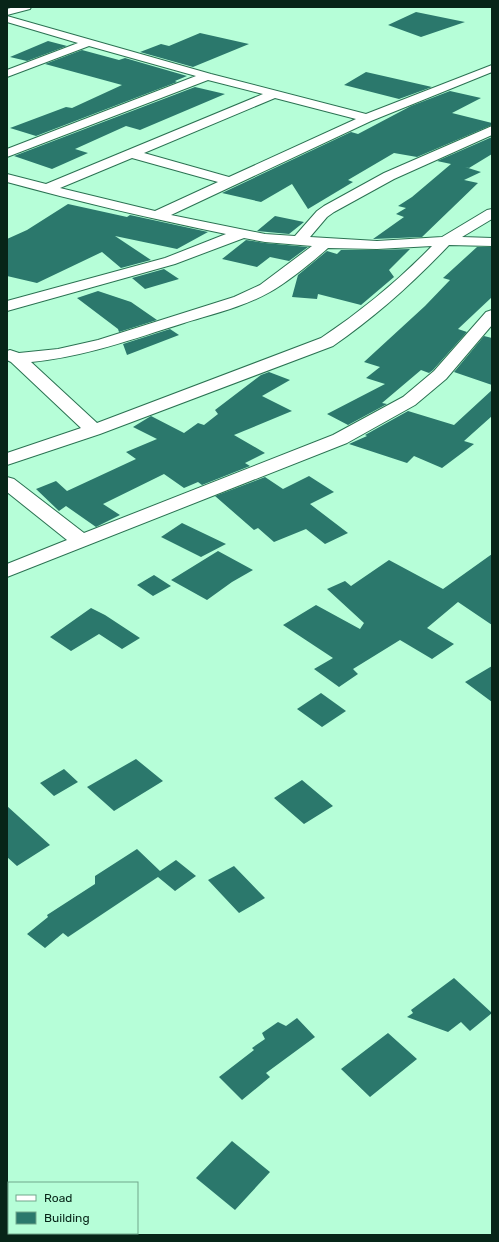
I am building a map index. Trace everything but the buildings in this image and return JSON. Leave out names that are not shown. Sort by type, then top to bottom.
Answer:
[{"type":"street","points":[[7,12],[26,7]]},
{"type":"street","points":[[7,19],[87,43],[367,118]]},
{"type":"street","points":[[7,30],[21,24]]},
{"type":"street","points":[[7,74],[87,43]]},
{"type":"street","points":[[157,216],[228,181],[316,143],[367,118],[492,68]]},
{"type":"street","points":[[7,153],[207,76]]},
{"type":"street","points":[[47,189],[276,93]]},
{"type":"street","points":[[299,241],[318,218],[329,209],[389,176],[492,130]]},
{"type":"street","points":[[133,154],[228,181]]},
{"type":"street","points":[[7,178],[157,216],[241,234],[299,241],[377,245],[445,241],[492,242]]},
{"type":"street","points":[[7,459],[94,430],[327,342],[348,328],[422,265],[445,241],[492,213]]},
{"type":"street","points":[[7,306],[170,261],[241,234]]},
{"type":"street","points":[[12,356],[58,354],[102,344],[240,300],[270,284],[312,255],[324,243]]},
{"type":"street","points":[[7,290],[28,301]]},
{"type":"street","points":[[7,571],[340,439],[409,401],[440,375],[492,315]]},
{"type":"street","points":[[12,356],[94,430]]},
{"type":"street","points":[[7,483],[82,541]]}]
